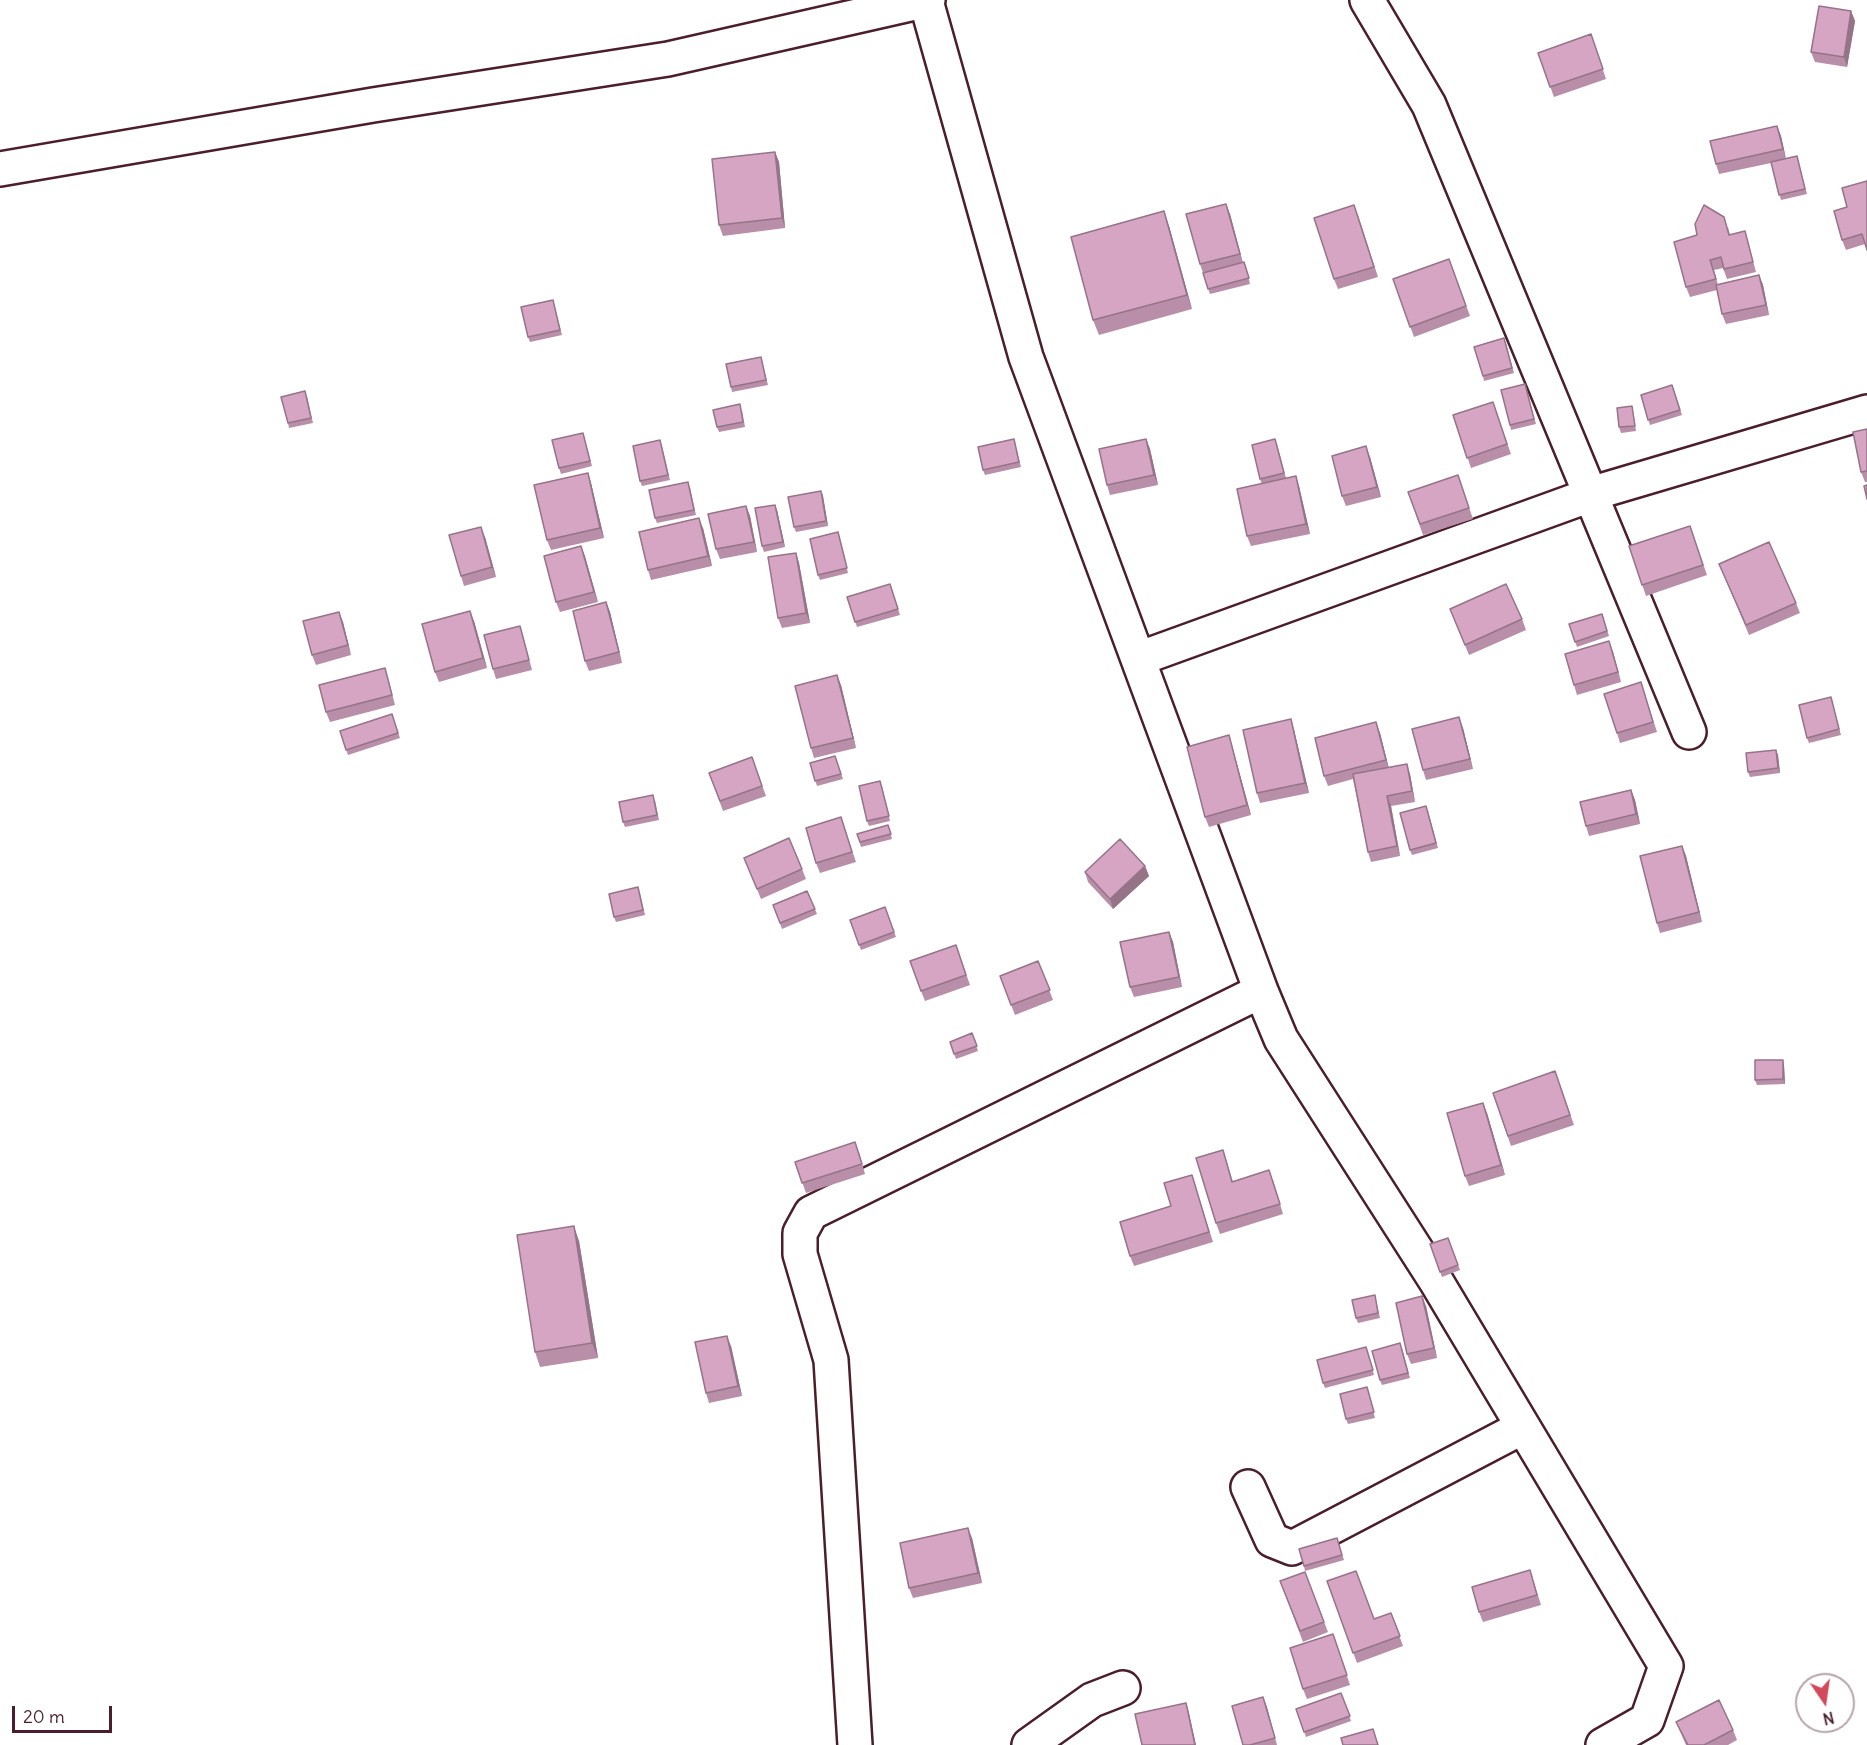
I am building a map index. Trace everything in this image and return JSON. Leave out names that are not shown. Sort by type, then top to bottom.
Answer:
[{"type":"street","points":[[1367,0],[1429,105],[1689,732]]},
{"type":"street","points":[[0,168],[373,105],[669,59],[927,1],[1026,357],[1261,991],[1281,1039],[1436,1281],[1666,1666],[1647,1719],[1603,1745]]},
{"type":"street","points":[[1138,659],[1591,495],[1867,412]]},
{"type":"street","points":[[855,1745],[831,1360],[800,1254],[800,1233],[805,1223],[811,1213],[1261,991]]},
{"type":"street","points":[[1248,1487],[1272,1540],[1292,1548],[1523,1427]]},
{"type":"street","points":[[1029,1745],[1092,1700],[1123,1688]]},
{"type":"building","points":[[1819,6],[1851,11],[1844,57],[1811,52]]},
{"type":"building","points":[[1591,34],[1603,69],[1550,87],[1538,53]]},
{"type":"building","points":[[1777,126],[1783,149],[1716,164],[1710,141]]},
{"type":"building","points":[[775,152],[782,218],[719,225],[712,159]]},
{"type":"building","points":[[1797,156],[1805,189],[1779,195],[1771,162]]},
{"type":"building","points":[[1867,181],[1867,250],[1862,234],[1842,240],[1834,211],[1847,207],[1842,188]]},
{"type":"building","points":[[1226,204],[1240,254],[1200,264],[1186,214]]},
{"type":"building","points":[[1354,205],[1374,267],[1334,279],[1314,218]]},
{"type":"building","points":[[1704,205],[1724,217],[1729,235],[1745,231],[1753,262],[1724,269],[1721,257],[1710,260],[1716,279],[1686,287],[1674,242],[1697,235],[1695,224]]},
{"type":"building","points":[[1164,211],[1187,295],[1093,320],[1071,237]]},
{"type":"building","points":[[1449,259],[1466,306],[1410,327],[1393,279]]},
{"type":"building","points":[[1244,262],[1249,278],[1208,289],[1203,273]]},
{"type":"building","points":[[1759,275],[1766,305],[1722,314],[1716,285]]},
{"type":"building","points":[[553,300],[560,330],[528,337],[521,307]]},
{"type":"building","points":[[1504,338],[1512,368],[1483,376],[1474,347]]},
{"type":"building","points":[[761,357],[766,380],[731,387],[726,364]]},
{"type":"building","points":[[1525,384],[1534,419],[1510,425],[1501,390]]},
{"type":"building","points":[[1672,385],[1680,410],[1648,420],[1641,395]]},
{"type":"building","points":[[305,391],[311,418],[288,423],[281,397]]},
{"type":"building","points":[[1493,402],[1507,444],[1467,458],[1453,415]]},
{"type":"building","points":[[740,404],[743,422],[717,427],[713,410]]},
{"type":"building","points":[[1632,406],[1635,426],[1619,427],[1617,408]]},
{"type":"building","points":[[1867,429],[1867,471],[1861,472],[1853,432]]},
{"type":"building","points":[[583,433],[590,461],[559,468],[552,440]]},
{"type":"building","points":[[1014,439],[1019,462],[983,470],[978,447]]},
{"type":"building","points":[[1146,439],[1154,475],[1107,485],[1099,449]]},
{"type":"building","points":[[1275,439],[1284,473],[1260,479],[1252,445]]},
{"type":"building","points":[[660,440],[668,475],[640,481],[633,446]]},
{"type":"building","points":[[1366,446],[1377,487],[1342,496],[1332,456]]},
{"type":"building","points":[[588,473],[600,528],[547,540],[534,485]]},
{"type":"building","points":[[1458,475],[1469,508],[1420,524],[1408,492]]},
{"type":"building","points":[[1296,476],[1306,524],[1247,536],[1237,489]]},
{"type":"building","points":[[688,482],[694,510],[655,518],[649,490]]},
{"type":"building","points":[[821,491],[826,521],[794,527],[788,497]]},
{"type":"building","points":[[775,505],[783,542],[762,546],[755,508]]},
{"type":"building","points":[[746,506],[754,542],[716,549],[708,514]]},
{"type":"building","points":[[699,518],[708,556],[648,570],[639,532]]},
{"type":"building","points":[[1690,526],[1703,565],[1642,585],[1629,546]]},
{"type":"building","points":[[481,527],[492,567],[461,576],[449,535]]},
{"type":"building","points":[[838,532],[847,568],[818,575],[810,539]]},
{"type":"building","points":[[1769,542],[1796,603],[1746,625],[1719,564]]},
{"type":"building","points":[[581,546],[594,592],[556,602],[544,556]]},
{"type":"building","points":[[796,553],[806,613],[778,618],[768,557]]},
{"type":"building","points":[[890,584],[898,609],[855,622],[847,597]]},
{"type":"building","points":[[1506,584],[1522,619],[1465,645],[1450,609]]},
{"type":"building","points":[[606,602],[619,652],[585,661],[573,611]]},
{"type":"building","points":[[470,611],[483,658],[435,672],[422,624]]},
{"type":"building","points":[[339,612],[348,645],[312,655],[303,621]]},
{"type":"building","points":[[1602,614],[1607,631],[1575,642],[1569,624]]},
{"type":"building","points":[[520,626],[529,660],[493,669],[484,635]]},
{"type":"building","points":[[1609,641],[1618,672],[1574,685],[1565,654]]},
{"type":"building","points":[[385,668],[392,695],[326,712],[319,685]]},
{"type":"building","points":[[837,675],[853,738],[811,748],[795,686]]},
{"type":"building","points":[[1641,682],[1653,722],[1617,733],[1604,694]]},
{"type":"building","points":[[1831,697],[1839,729],[1807,738],[1799,705]]},
{"type":"building","points":[[392,714],[398,733],[346,750],[340,731]]},
{"type":"building","points":[[1459,717],[1470,759],[1423,770],[1412,729]]},
{"type":"building","points":[[1291,719],[1305,783],[1257,793],[1243,730]]},
{"type":"building","points":[[1376,722],[1386,760],[1324,776],[1315,738]]},
{"type":"building","points":[[1229,735],[1247,805],[1205,817],[1187,747]]},
{"type":"building","points":[[1776,750],[1778,768],[1748,772],[1746,753]]},
{"type":"building","points":[[835,756],[841,774],[815,781],[810,763]]},
{"type":"building","points":[[752,757],[762,786],[720,801],[709,773]]},
{"type":"building","points":[[1407,764],[1412,791],[1387,796],[1397,846],[1368,852],[1353,774]]},
{"type":"building","points":[[880,781],[889,816],[867,821],[859,786]]},
{"type":"building","points":[[1631,790],[1636,814],[1586,826],[1580,802]]},
{"type":"building","points":[[653,795],[657,815],[623,822],[619,802]]},
{"type":"building","points":[[1426,806],[1436,843],[1410,850],[1400,813]]},
{"type":"building","points":[[841,817],[852,852],[816,863],[806,828]]},
{"type":"building","points":[[888,825],[891,834],[860,842],[857,834]]},
{"type":"building","points":[[789,838],[802,869],[757,889],[744,858]]},
{"type":"building","points":[[1120,839],[1145,866],[1110,899],[1085,872]]},
{"type":"building","points":[[1682,846],[1699,912],[1657,923],[1640,856]]},
{"type":"building","points":[[638,887],[643,910],[614,917],[609,894]]},
{"type":"building","points":[[807,891],[815,909],[780,923],[773,905]]},
{"type":"building","points":[[885,907],[894,932],[859,945],[850,920]]},
{"type":"building","points":[[1169,932],[1179,977],[1130,987],[1120,942]]},
{"type":"building","points":[[956,945],[966,975],[921,991],[910,961]]},
{"type":"building","points":[[1038,961],[1050,990],[1011,1005],[1000,976]]},
{"type":"building","points":[[972,1033],[977,1046],[954,1054],[950,1042]]},
{"type":"building","points":[[1755,1060],[1783,1060],[1783,1079],[1755,1080]]},
{"type":"building","points":[[1555,1071],[1570,1115],[1508,1136],[1493,1093]]},
{"type":"building","points":[[1483,1103],[1501,1165],[1465,1176],[1447,1113]]},
{"type":"building","points":[[855,1142],[862,1164],[802,1183],[795,1162]]},
{"type":"building","points":[[1223,1150],[1232,1182],[1269,1170],[1280,1204],[1216,1223],[1196,1158]]},
{"type":"building","points":[[1192,1175],[1209,1232],[1130,1256],[1120,1222],[1171,1206],[1164,1183]]},
{"type":"building","points":[[574,1226],[592,1343],[535,1352],[517,1235]]},
{"type":"building","points":[[1448,1238],[1458,1265],[1440,1272],[1430,1244]]},
{"type":"building","points":[[1375,1295],[1378,1313],[1356,1318],[1352,1300]]},
{"type":"building","points":[[1422,1296],[1434,1348],[1407,1354],[1396,1303]]},
{"type":"building","points":[[727,1336],[738,1386],[706,1393],[695,1342]]},
{"type":"building","points":[[1400,1343],[1408,1373],[1380,1380],[1372,1351]]},
{"type":"building","points":[[1366,1347],[1373,1370],[1323,1383],[1317,1360]]},
{"type":"building","points":[[1367,1387],[1374,1412],[1346,1419],[1340,1394]]},
{"type":"building","points":[[968,1528],[978,1573],[909,1588],[900,1543]]},
{"type":"building","points":[[1337,1538],[1342,1555],[1304,1566],[1299,1549]]},
{"type":"building","points":[[1530,1570],[1537,1595],[1479,1612],[1472,1587]]},
{"type":"building","points":[[1356,1571],[1374,1619],[1391,1613],[1400,1636],[1353,1653],[1327,1581]]},
{"type":"building","points":[[1305,1572],[1324,1622],[1300,1631],[1280,1581]]},
{"type":"building","points":[[1333,1634],[1347,1675],[1303,1689],[1290,1648]]},
{"type":"building","points":[[1341,1693],[1350,1716],[1304,1732],[1296,1709]]},
{"type":"building","points":[[1263,1697],[1275,1738],[1243,1745],[1232,1706]]},
{"type":"building","points":[[1719,1700],[1733,1730],[1704,1745],[1688,1745],[1676,1722]]},
{"type":"building","points":[[1186,1703],[1195,1745],[1142,1745],[1135,1714]]},
{"type":"building","points":[[1373,1729],[1378,1745],[1343,1745],[1341,1738]]}]
